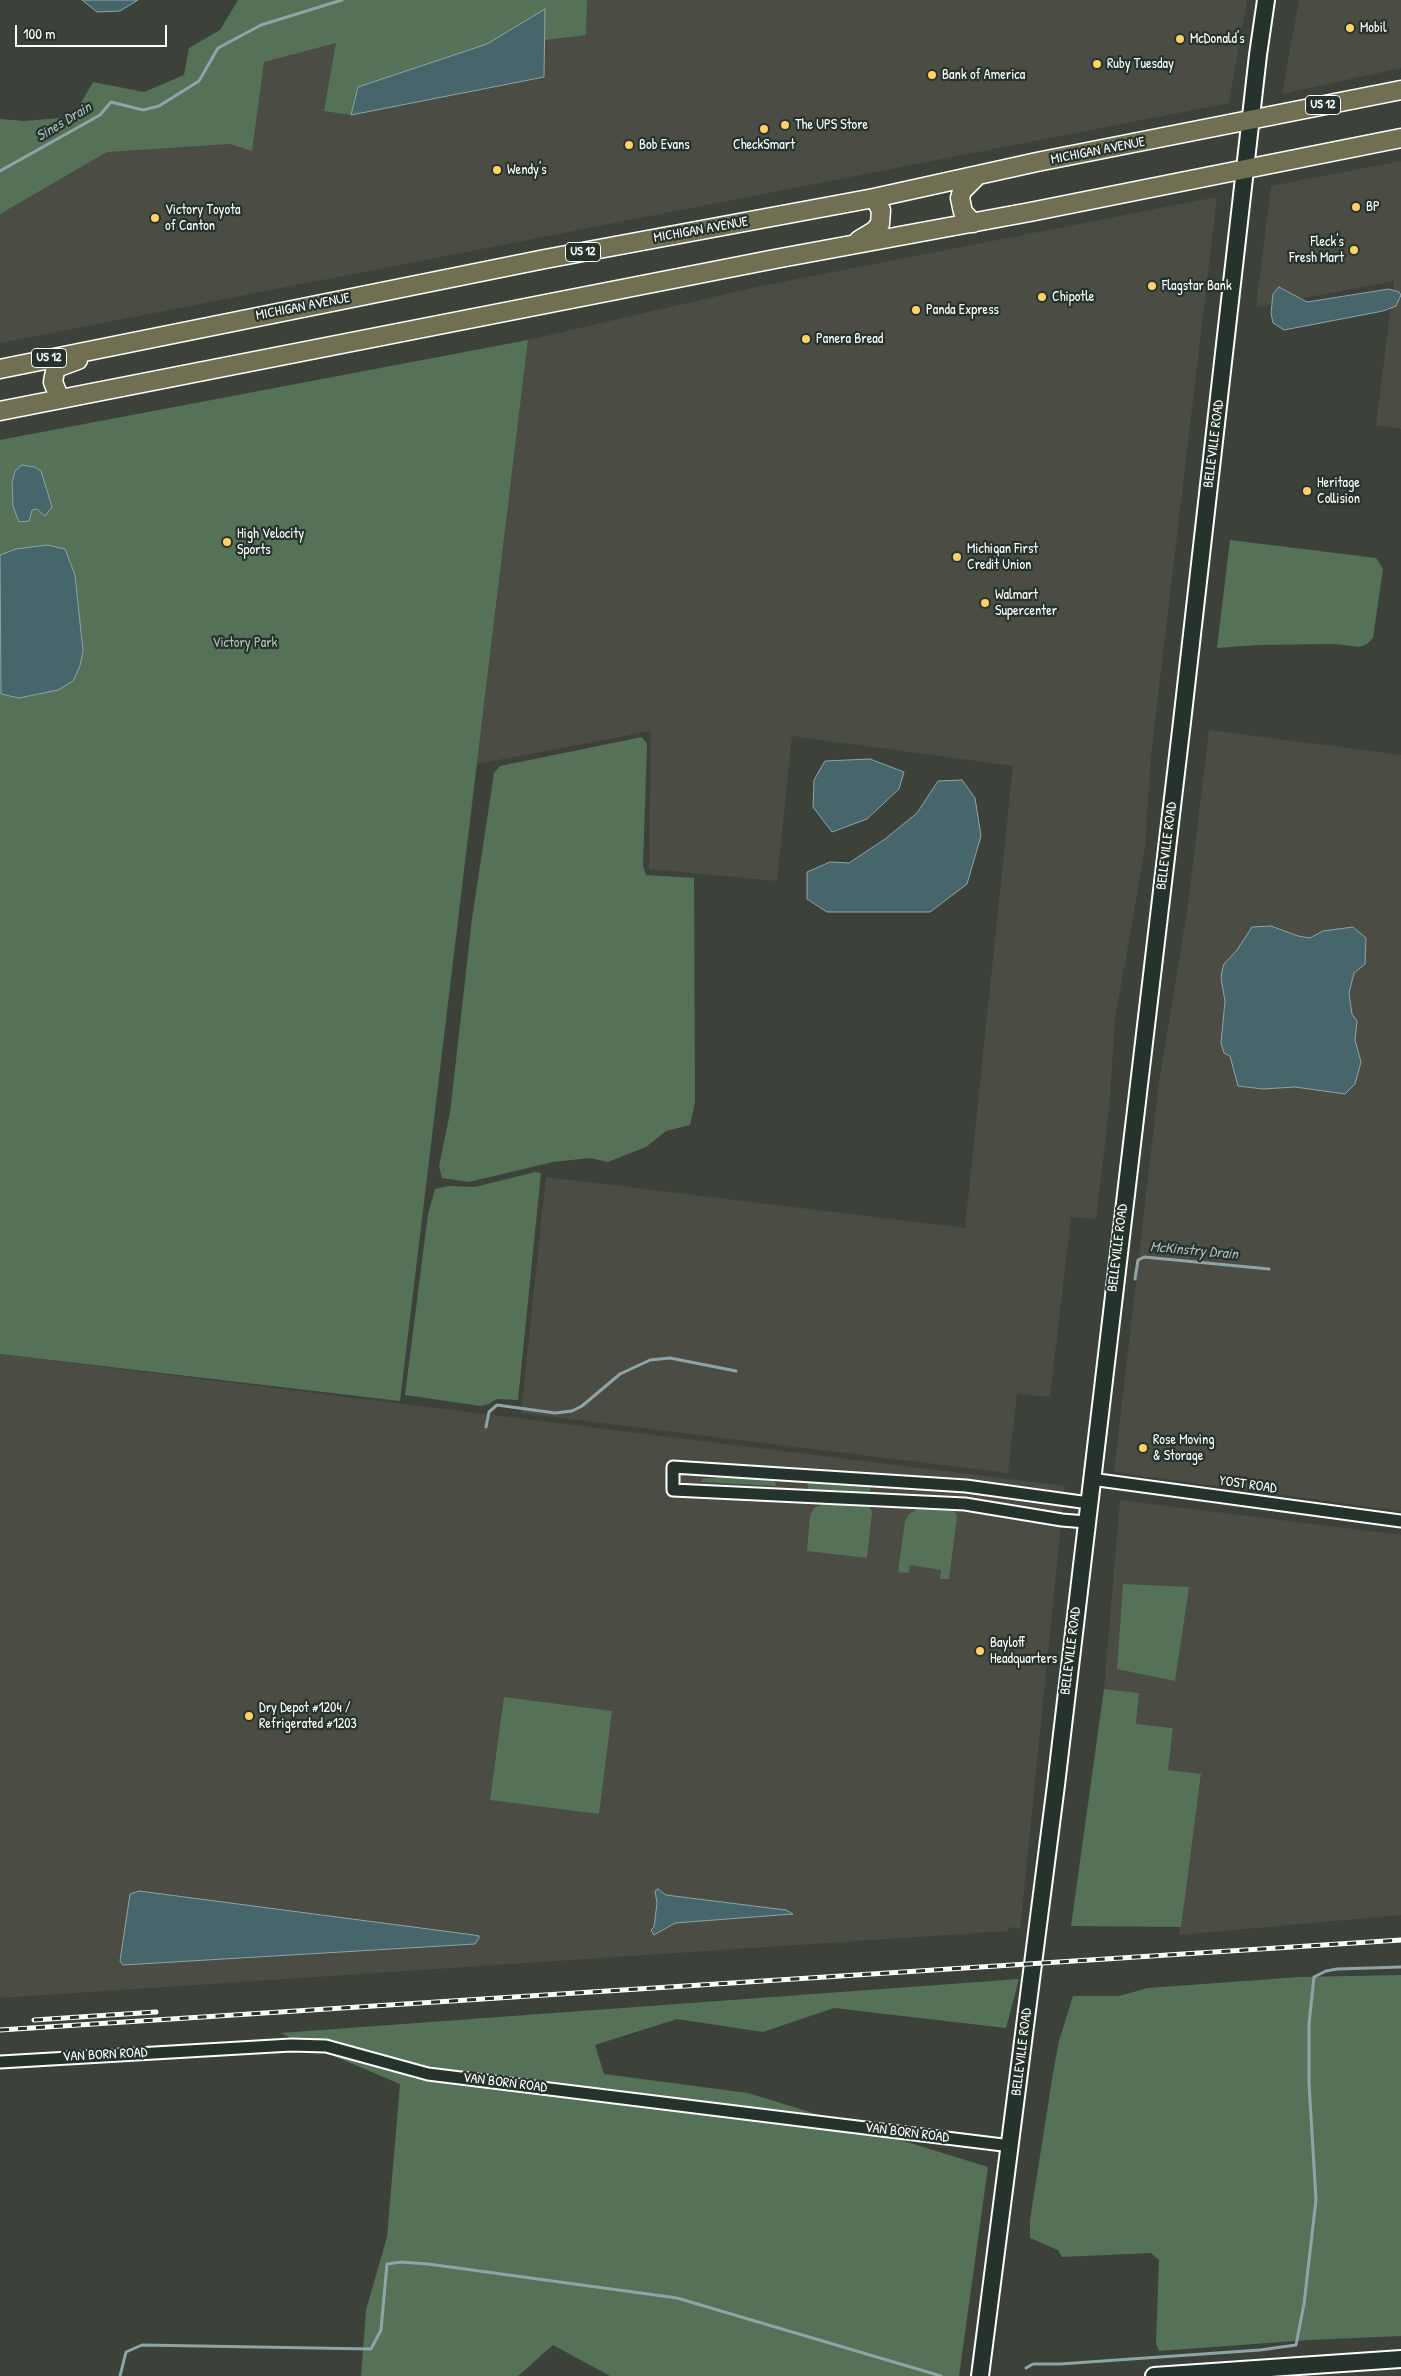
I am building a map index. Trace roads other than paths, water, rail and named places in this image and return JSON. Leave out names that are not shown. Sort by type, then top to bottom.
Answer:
[{"type":"main road","name":"BELLEVILLE ROAD","points":[[980,2376],[1011,2146],[1089,1503],[1266,0]]},
{"type":"main road","name":"MICHIGAN AVENUE","points":[[0,369],[545,259],[874,198],[978,175],[1401,90]]},
{"type":"main road","points":[[0,410],[850,245],[973,223],[1401,138]]},
{"type":"main road","points":[[973,223],[963,212],[960,198],[962,191],[978,175]]},
{"type":"main road","points":[[850,245],[878,228],[881,210],[874,198]]},
{"type":"main road","points":[[60,399],[53,382],[58,367],[75,361],[172,342],[179,332]]},
{"type":"main road","points":[[1154,2376],[1401,2360]]},
{"type":"street","points":[[1086,1522],[1062,1520],[965,1504],[673,1490],[673,1467],[966,1486],[1089,1503]]},
{"type":"street","points":[[797,1496],[798,1475]]},
{"type":"street","name":"YOST ROAD","points":[[1091,1479],[1401,1521]]},
{"type":"street","points":[[893,1501],[894,1481]]},
{"type":"street","points":[[965,1504],[966,1486]]},
{"type":"street","name":"VAN BORN ROAD","points":[[0,2062],[291,2045],[326,2046],[428,2074],[1011,2146]]},
{"type":"water","points":[[82,0],[138,0],[120,11],[97,12]]},
{"type":"water","points":[[545,9],[544,77],[351,115],[358,87],[487,44]]},
{"type":"water","points":[[1279,287],[1307,302],[1389,289],[1399,292],[1401,295],[1396,306],[1383,311],[1284,330],[1273,323],[1271,313],[1273,294]]},
{"type":"water","points":[[22,465],[35,467],[41,471],[52,507],[45,516],[37,509],[32,510],[29,521],[19,522],[13,506],[12,483],[15,471]]},
{"type":"water","points":[[47,545],[65,549],[75,575],[83,651],[80,666],[73,681],[58,690],[19,698],[1,694],[0,555],[16,549]]},
{"type":"water","points":[[870,759],[904,772],[899,789],[867,819],[832,832],[813,807],[814,780],[825,761]]},
{"type":"water","points":[[962,780],[975,798],[981,836],[967,884],[930,912],[827,912],[807,899],[807,872],[830,862],[849,863],[885,839],[917,813],[938,781]]},
{"type":"water","points":[[1271,926],[1298,936],[1310,938],[1323,931],[1353,927],[1366,938],[1365,964],[1354,973],[1349,993],[1352,1014],[1357,1021],[1355,1040],[1361,1062],[1355,1084],[1345,1094],[1295,1087],[1263,1089],[1238,1086],[1230,1056],[1224,1053],[1221,1043],[1225,1001],[1221,978],[1222,971],[1224,964],[1237,950],[1252,927]]},
{"type":"water","points":[[658,1889],[666,1895],[786,1910],[793,1914],[675,1923],[654,1935],[651,1930],[654,1927],[657,1903],[655,1891]]},
{"type":"water","points":[[139,1891],[474,1935],[479,1936],[479,1938],[475,1944],[123,1965],[120,1961],[130,1894]]},
{"type":"waterway","name":"Sines Drain","points":[[0,171],[100,115],[111,102],[143,110],[159,106],[199,81],[218,48],[261,25],[342,0]]},
{"type":"waterway","name":"McKinstry Drain","points":[[1135,1279],[1138,1260],[1144,1257],[1269,1269]]},
{"type":"waterway","name":"McKinstry Drain","points":[[486,1427],[489,1412],[497,1405],[555,1413],[572,1411],[582,1406],[620,1374],[650,1360],[670,1358],[736,1371]]},
{"type":"waterway","points":[[1026,2368],[1033,2364],[1060,2364],[1260,2350],[1296,2345],[1304,2304],[1316,2200],[1309,2083],[1309,2024],[1314,1977],[1326,1971],[1337,1969],[1401,1967]]},
{"type":"waterway","points":[[120,2376],[126,2352],[142,2345],[371,2349],[381,2330],[387,2264],[401,2262],[428,2264],[677,2298],[941,2376]]},
{"type":"railway","points":[[0,2030],[1401,1940]]},
{"type":"railway","points":[[34,2020],[156,2012]]},
{"type":"place","name":"Mobil","points":[[1350,28]]},
{"type":"place","name":"McDonald's","points":[[1180,39]]},
{"type":"place","name":"Ruby Tuesday","points":[[1097,64]]},
{"type":"place","name":"Bank of America","points":[[932,75]]},
{"type":"place","name":"The UPS Store","points":[[785,125]]},
{"type":"place","name":"CheckSmart","points":[[764,129]]},
{"type":"place","name":"Bob Evans","points":[[629,145]]},
{"type":"place","name":"Wendy's","points":[[497,170]]},
{"type":"place","name":"BP","points":[[1356,207]]},
{"type":"place","name":"Victory Toyota of Canton","points":[[155,218]]},
{"type":"place","name":"Fleck's Fresh Mart","points":[[1354,250]]},
{"type":"place","name":"Flagstar Bank","points":[[1152,286]]},
{"type":"place","name":"Chipotle","points":[[1042,297]]},
{"type":"place","name":"Panda Express","points":[[916,310]]},
{"type":"place","name":"Panera Bread","points":[[806,339]]},
{"type":"place","name":"Heritage Collision","points":[[1307,491]]},
{"type":"place","name":"High Velocity Sports","points":[[227,542]]},
{"type":"place","name":"Michigan First Credit Union","points":[[957,557]]},
{"type":"place","name":"Walmart Supercenter","points":[[985,603]]},
{"type":"place","name":"Rose Moving & Storage","points":[[1143,1448]]},
{"type":"place","name":"Bayloff Headquarters","points":[[980,1651]]},
{"type":"place","name":"Dry Depot #1204 / Refrigerated #1203","points":[[249,1716]]},
{"type":"park label","name":"Victory Park","points":[[245,643]]}]
